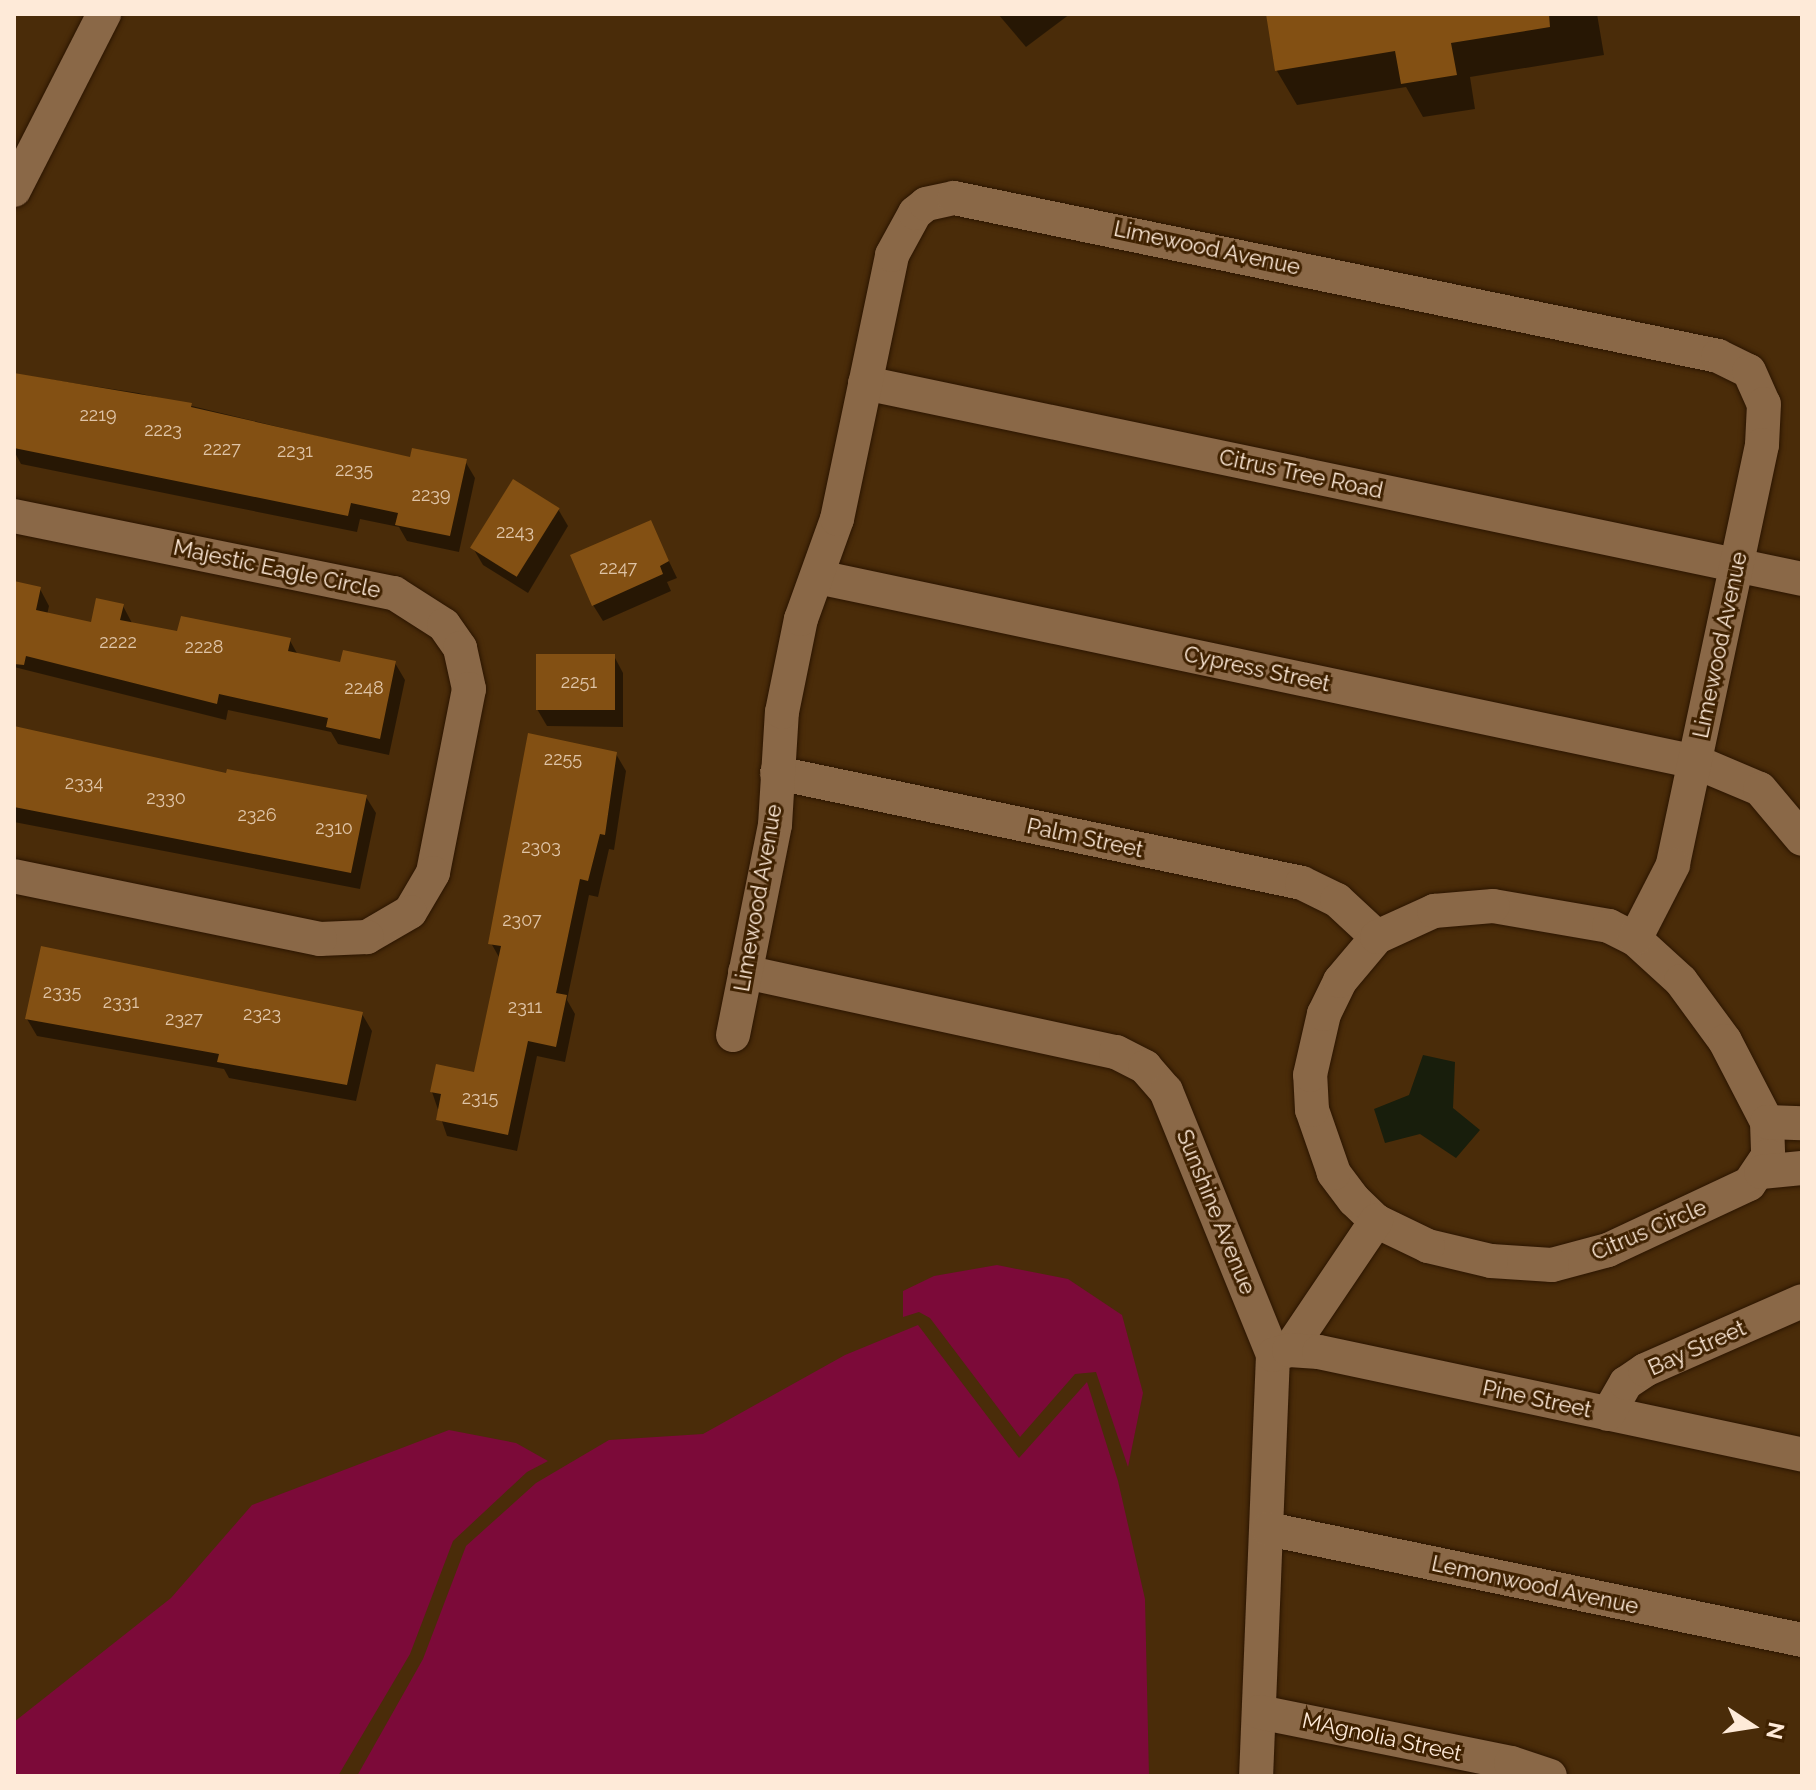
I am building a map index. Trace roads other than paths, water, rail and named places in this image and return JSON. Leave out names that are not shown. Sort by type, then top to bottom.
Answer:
[{"type":"street","points":[[14,190],[104,14]]},
{"type":"street","name":"Limewood Avenue","points":[[733,1035],[775,825],[785,696],[801,619],[837,519],[898,238],[926,204],[954,198],[1718,356],[1749,371],[1759,385],[1765,423],[1737,566],[1673,865],[1635,939]]},
{"type":"street","name":"Citrus Tree Road","points":[[865,383],[1802,579]]},
{"type":"street","name":"Majestic Eagle Circle","points":[[14,516],[394,593],[444,625],[460,648],[469,689],[433,873],[410,912],[367,937],[320,939],[14,876]]},
{"type":"street","name":"Cypress Street","points":[[818,577],[1696,762],[1760,789],[1802,839]]},
{"type":"street","name":"Palm Street","points":[[777,773],[1302,883],[1337,900],[1377,937]]},
{"type":"street","name":"Citrus Circle","points":[[1761,1172],[1731,1195],[1608,1250],[1552,1265],[1460,1255],[1401,1235],[1376,1221],[1354,1200],[1325,1153],[1312,1110],[1310,1075],[1315,1043],[1335,992],[1377,937],[1406,920],[1434,911],[1493,906],[1582,918],[1635,939],[1704,1009],[1767,1122]]},
{"type":"street","name":"Sunshine Avenue","points":[[745,972],[1096,1047],[1145,1067],[1166,1091],[1281,1352],[1268,1529],[1256,1776]]},
{"type":"street","points":[[1802,1123],[1767,1122],[1768,1156],[1761,1172],[1802,1168]]},
{"type":"street","points":[[1281,1352],[1376,1221]]},
{"type":"street","name":"Bay Street","points":[[1608,1414],[1626,1383],[1645,1370],[1802,1301]]},
{"type":"street","name":"Pine Street","points":[[1281,1352],[1608,1414],[1802,1455]]},
{"type":"street","name":"Lemonwood Avenue","points":[[1268,1529],[1802,1640]]},
{"type":"street","name":"MAgnolia Street","points":[[1259,1712],[1511,1763],[1550,1776]]}]
